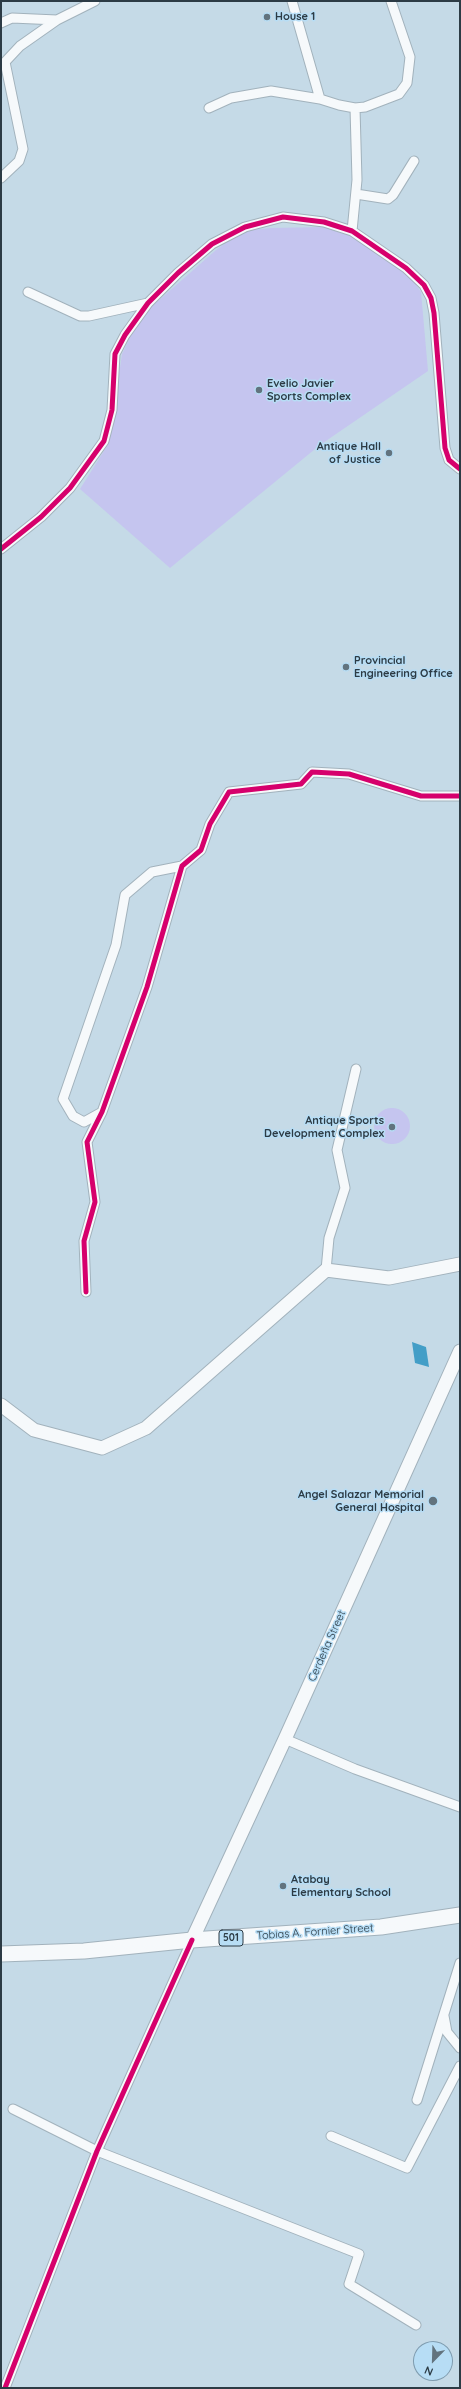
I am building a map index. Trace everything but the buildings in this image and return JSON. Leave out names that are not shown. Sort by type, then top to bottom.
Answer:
[{"type":"main road","points":[[1,1405],[34,1430],[102,1448],[146,1428],[326,1270],[389,1278],[460,1264]]},
{"type":"main road","name":"Cerdeña Street","points":[[192,1940],[285,1739],[460,1351]]},
{"type":"main road","name":"Tobias A. Fornier Street","points":[[1,1954],[84,1951],[192,1940],[381,1928],[460,1915]]},
{"type":"street","points":[[1,178],[19,160],[23,149],[5,62],[20,46],[57,20],[95,1]]},
{"type":"street","points":[[292,1],[320,99]]},
{"type":"street","points":[[209,108],[232,98],[271,91],[320,99],[339,105],[356,108],[365,107],[399,94],[407,83],[410,57],[391,1]]},
{"type":"street","points":[[1,23],[12,18],[57,20]]},
{"type":"street","points":[[352,231],[356,194],[356,108]]},
{"type":"street","points":[[356,194],[388,199],[393,195],[414,161]]},
{"type":"street","points":[[1,549],[41,518],[70,488],[104,441],[112,410],[115,354],[125,335],[148,303],[178,273],[212,244],[245,227],[283,217],[324,222],[352,231],[406,268],[424,285],[431,298],[445,427],[445,448],[449,460],[460,469]]},
{"type":"street","points":[[28,292],[80,316],[89,316],[148,303]]},
{"type":"street","points":[[102,1112],[84,1122],[73,1116],[63,1099],[116,945],[125,895],[152,872],[182,866],[201,850],[210,824],[229,792],[301,784],[312,772],[349,774],[421,796],[460,796]]},
{"type":"street","points":[[86,1292],[84,1241],[95,1202],[87,1142],[102,1112],[147,987],[182,866]]},
{"type":"street","points":[[326,1270],[330,1238],[345,1188],[337,1150],[356,1069]]},
{"type":"street","points":[[285,1739],[366,1773],[460,1807]]},
{"type":"street","points":[[5,2388],[97,2151],[192,1940]]},
{"type":"street","points":[[416,2100],[460,1963]]},
{"type":"street","points":[[444,2013],[447,2032],[460,2048]]},
{"type":"street","points":[[331,2136],[407,2168],[460,2066]]},
{"type":"street","points":[[13,2109],[97,2151],[359,2254],[349,2284],[416,2325]]},
{"type":"shaded area","name":"Evelio Javier Sports Complex","points":[[323,227],[353,237],[372,248],[412,279],[421,292],[428,371],[320,445],[170,568],[80,489],[109,443],[122,354],[131,335],[149,309],[216,250],[241,231],[271,228]]},
{"type":"shaded area","name":"Antique Sports Development Complex","points":[[396,1108],[405,1113],[409,1119],[409,1133],[405,1139],[396,1144],[388,1144],[379,1139],[375,1133],[374,1122],[379,1113],[385,1109]]},
{"type":"shaded area","points":[[412,1342],[426,1347],[429,1367],[415,1363]]},
{"type":"cycle path","points":[[1,549],[41,517],[70,488],[104,441],[112,410],[115,354],[125,335],[148,303],[178,273],[212,244],[245,227],[283,217],[324,222],[352,231],[406,268],[424,285],[431,298],[434,313],[445,448],[449,460],[460,469]]},
{"type":"cycle path","points":[[86,1292],[84,1241],[95,1202],[87,1142],[102,1112],[147,987],[182,866],[201,850],[210,824],[229,792],[301,784],[312,772],[349,774],[421,796],[460,796]]},
{"type":"cycle path","points":[[5,2388],[97,2151],[192,1940]]},
{"type":"place","name":"House 1","points":[[267,17]]},
{"type":"place","name":"Evelio Javier Sports Complex","points":[[259,390]]},
{"type":"place","name":"Antique Hall of Justice","points":[[389,453]]},
{"type":"place","name":"Provincial Engineering Office","points":[[346,667]]},
{"type":"place","name":"Antique Sports Development Complex","points":[[392,1127]]},
{"type":"place","name":"Angel Salazar Memorial General Hospital","points":[[433,1501]]},
{"type":"place","name":"Atabay Elementary School","points":[[283,1886]]}]
